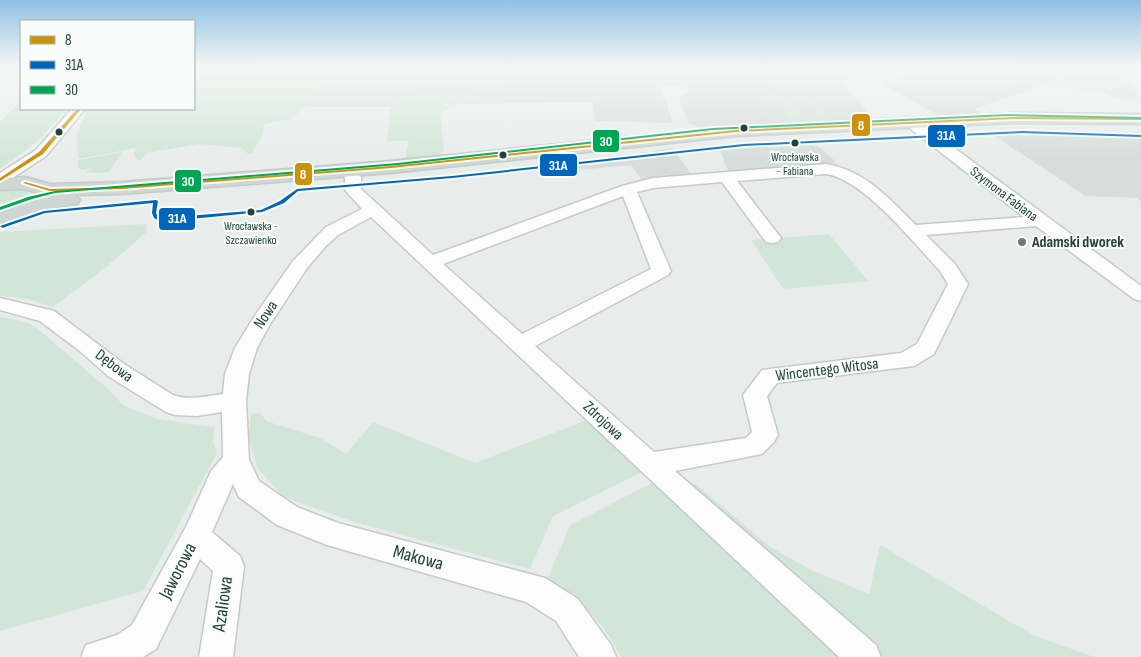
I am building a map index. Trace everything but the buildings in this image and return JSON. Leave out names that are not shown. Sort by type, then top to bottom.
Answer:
[{"type":"main road","points":[[0,184],[114,188],[354,170],[736,130],[1014,118],[1141,119]]},
{"type":"main road","points":[[0,218],[26,208],[56,201],[353,177],[696,140],[917,127],[1039,123],[1141,127]]},
{"type":"main road","points":[[26,208],[40,199],[44,193],[34,186]]},
{"type":"street","points":[[0,180],[41,153],[78,110]]},
{"type":"street","name":"Szymona Fabiana","points":[[917,127],[1141,295]]},
{"type":"street","points":[[34,186],[28,172],[38,161],[41,153]]},
{"type":"street","name":"Wincentego Witosa","points":[[431,262],[628,189],[653,183],[826,169],[842,170],[858,180],[948,268],[958,284],[926,349],[906,360],[770,376],[755,394],[765,435],[753,447],[649,464]]},
{"type":"street","name":"Zdrojowa","points":[[353,177],[353,190],[374,210],[649,464],[864,657]]},
{"type":"street","points":[[726,177],[772,238]]},
{"type":"street","points":[[521,344],[661,271],[628,189]]},
{"type":"street","name":"Nowa","points":[[236,460],[234,401],[237,374],[246,348],[259,325],[300,265],[332,231],[374,210]]},
{"type":"street","points":[[912,231],[1040,221]]},
{"type":"street","name":"Dębowa","points":[[0,304],[47,316],[116,370],[175,406],[197,407],[234,401]]},
{"type":"street","name":"Jaworowa","points":[[98,657],[124,650],[144,637],[196,536],[221,479],[236,460]]},
{"type":"street","name":"Makowa","points":[[236,460],[249,489],[287,516],[336,536],[534,589],[567,610],[599,657]]},
{"type":"street","name":"Azaliowa","points":[[196,536],[229,566],[216,657]]},
{"type":"shaded area","points":[[312,98],[398,98],[391,107],[305,107]]},
{"type":"shaded area","points":[[469,98],[664,98],[672,123],[595,121],[592,102],[467,104]]},
{"type":"shaded area","points":[[679,98],[855,98],[873,120],[747,125],[704,129],[688,123]]},
{"type":"shaded area","points":[[907,98],[1007,98],[975,109],[983,115],[943,118]]},
{"type":"shaded area","points":[[1071,132],[1141,134],[1141,202],[1137,198],[1085,196],[990,133]]},
{"type":"shaded area","points":[[806,142],[821,148],[837,163],[728,171],[718,145]]},
{"type":"shaded area","points":[[672,148],[692,175],[641,179],[631,165],[547,173],[542,166],[627,156]]},
{"type":"green space","points":[[195,98],[312,98],[291,119],[264,124],[262,136],[252,153],[246,153],[242,148],[199,144],[146,153],[141,161],[136,159],[134,154],[136,148],[78,159],[77,132],[88,110],[195,110]]},
{"type":"green space","points":[[398,98],[469,98],[467,104],[458,102],[457,106],[444,103],[441,105],[450,107],[440,113],[444,149],[440,156],[405,160],[409,141],[387,141],[391,107]]},
{"type":"green space","points":[[781,98],[796,109],[802,118],[811,120],[821,118],[809,101],[795,98],[811,99],[819,105],[817,107],[829,122],[794,124],[778,99],[762,99]]},
{"type":"green space","points":[[1115,98],[1141,98],[1141,101]]},
{"type":"green space","points":[[20,101],[20,110],[66,110],[38,141],[0,169],[0,122]]},
{"type":"green space","points":[[122,152],[109,172],[85,172],[93,168],[82,170],[78,167],[78,160]]},
{"type":"green space","points":[[0,188],[26,189],[29,195],[23,202],[0,213]]},
{"type":"green space","points":[[146,224],[147,231],[142,236],[105,268],[53,307],[27,299],[0,296],[0,232]]},
{"type":"green space","points":[[829,234],[868,281],[783,289],[751,240]]},
{"type":"green space","points":[[0,316],[28,323],[37,328],[107,388],[123,405],[157,419],[215,427],[213,441],[217,453],[143,591],[0,631]]},
{"type":"green space","points":[[259,413],[269,422],[320,438],[346,454],[373,422],[475,463],[590,419],[642,472],[553,516],[530,569],[354,522],[284,497],[258,469],[249,439],[250,414]]},
{"type":"green space","points":[[654,482],[840,657],[621,657],[614,644],[590,613],[571,596],[547,580],[570,525]]},
{"type":"green space","points":[[696,484],[769,546],[811,570],[869,594],[880,545],[1033,635],[1094,657],[882,657],[853,634],[688,487]]},
{"type":"waterway","points":[[46,138],[70,110]]},
{"type":"transit line","name":"8","points":[[0,180],[41,153],[78,110]]},
{"type":"transit line","name":"30","points":[[0,209],[30,198],[55,192],[398,164],[713,129],[1007,115],[1141,118]]},
{"type":"transit line","name":"8","points":[[25,183],[50,190],[122,188],[391,167],[736,131],[1014,118],[1141,119]]},
{"type":"transit line","name":"31A","points":[[3,226],[44,212],[156,201],[154,213],[156,218],[161,220],[262,211],[282,202],[297,190],[452,177],[744,145],[1022,132],[1141,136]]},
{"type":"place","name":"Wrocławska - Fabiana","points":[[795,143]]},
{"type":"place","name":"Wrocławska - Szczawienko","points":[[251,212]]},
{"type":"place","name":"Adamski dworek","points":[[1022,242]]}]
